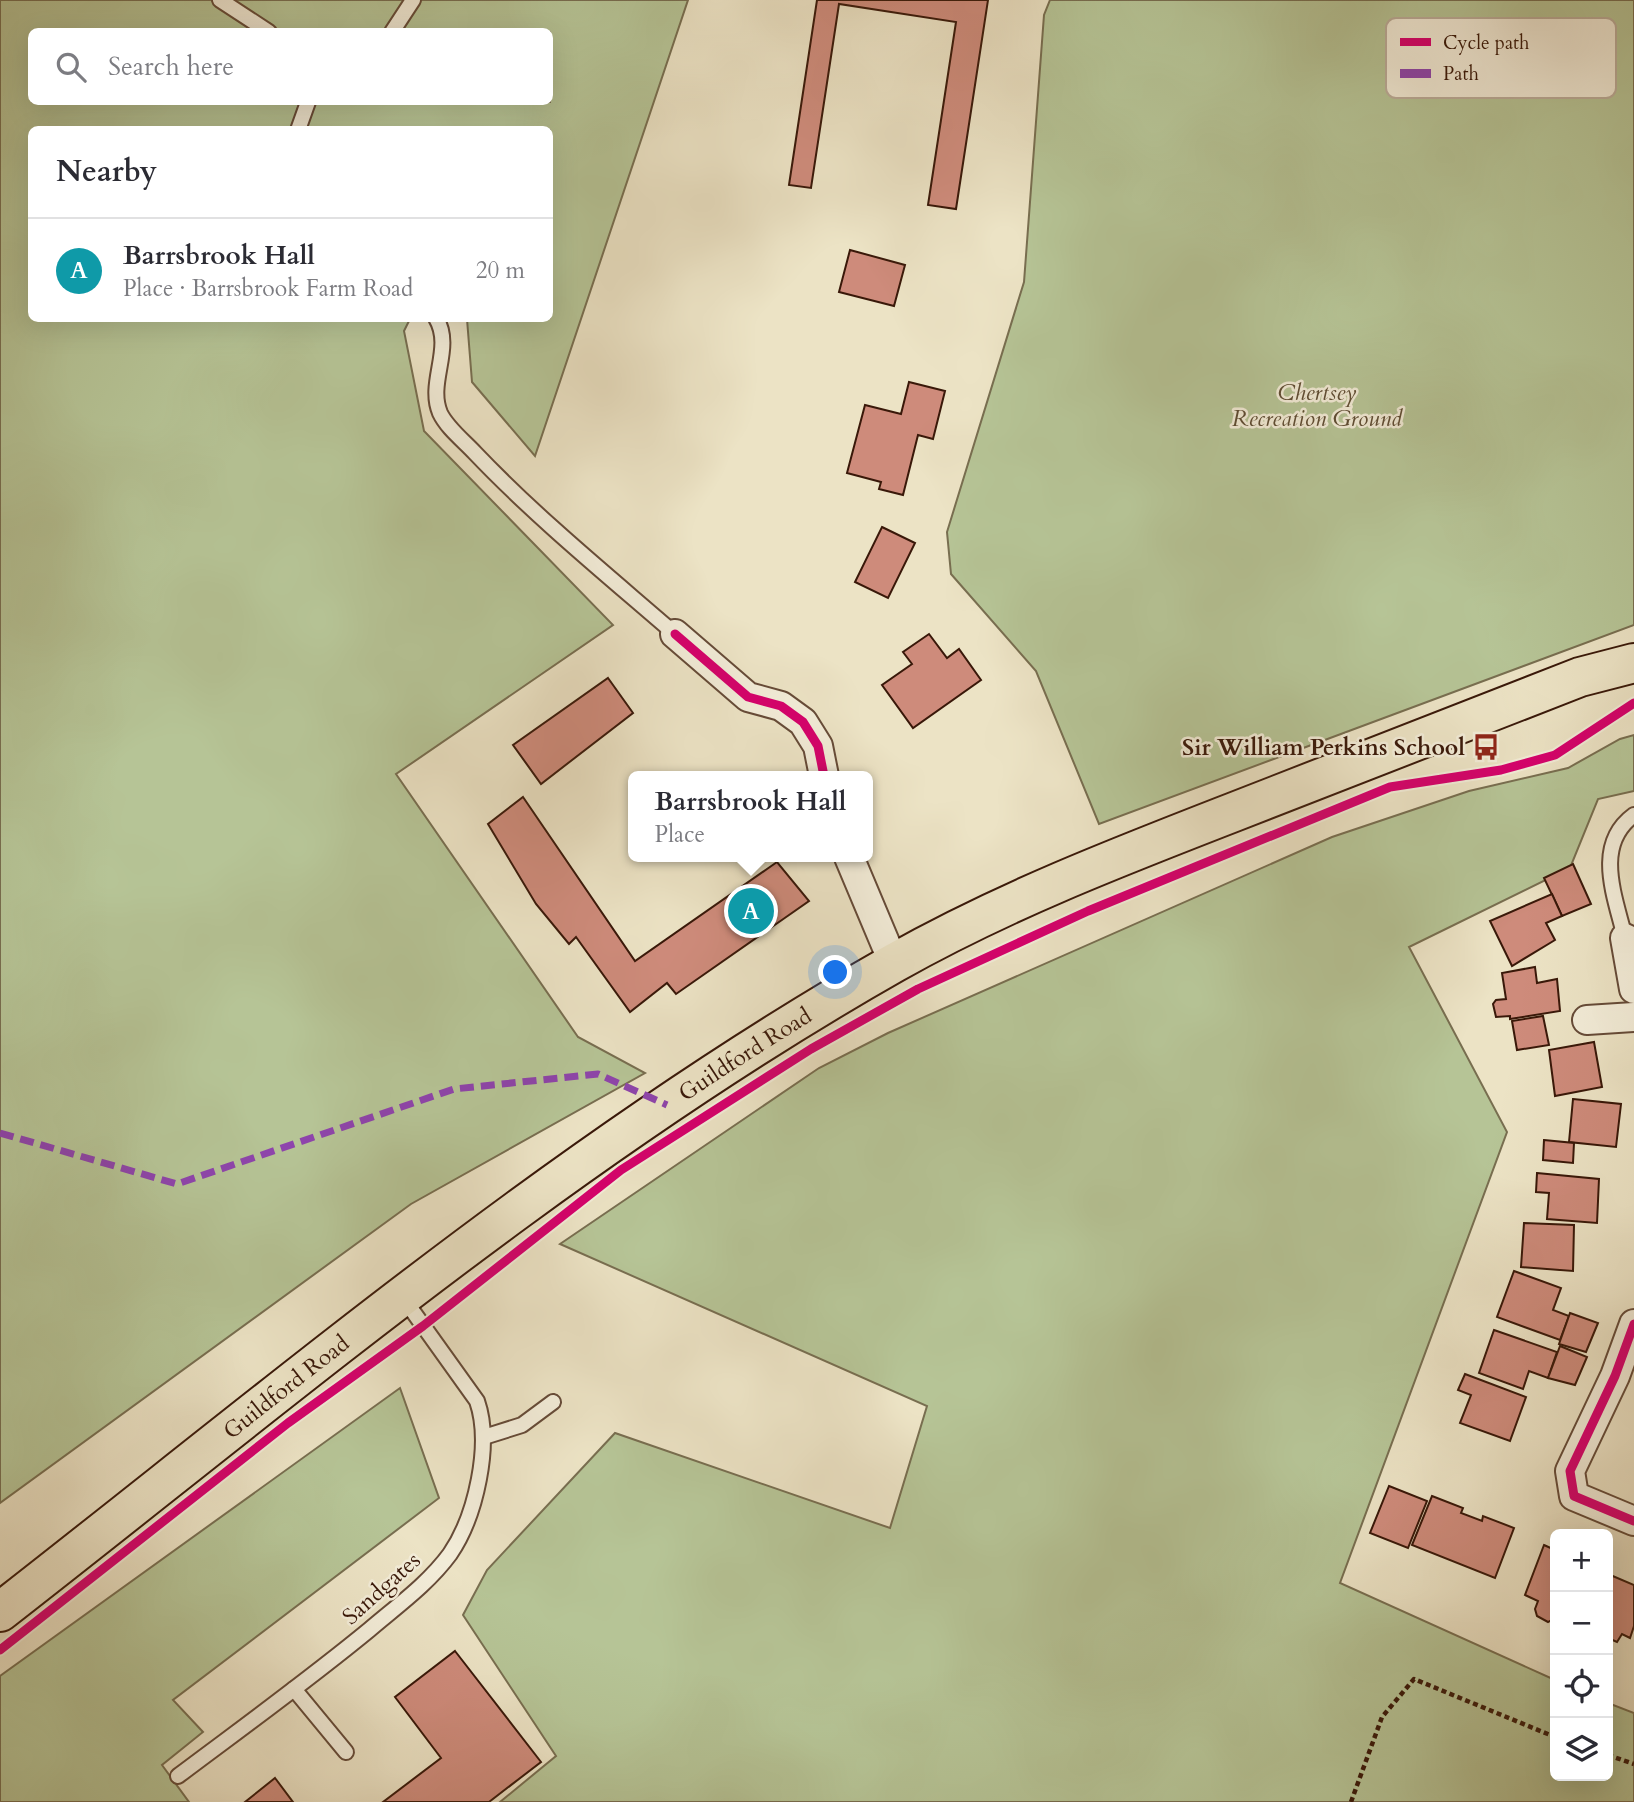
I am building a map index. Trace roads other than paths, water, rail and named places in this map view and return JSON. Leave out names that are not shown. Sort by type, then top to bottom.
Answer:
[{"type":"main road","name":"Guildford Road","points":[[0,1612],[479,1239],[691,1087],[894,964],[991,912],[1126,854],[1580,677],[1634,663]]},
{"type":"street","points":[[675,634],[748,697],[781,706],[803,723],[818,746],[823,771]]},
{"type":"street","points":[[851,862],[894,964]]},
{"type":"street","points":[[1625,938],[1634,989]]},
{"type":"street","points":[[1587,1020],[1634,1017]]},
{"type":"street","points":[[1634,1324],[1615,1376],[1570,1471],[1574,1496],[1634,1521]]},
{"type":"lane","points":[[220,0],[263,28]]},
{"type":"lane","points":[[395,28],[413,0]]},
{"type":"lane","points":[[299,126],[307,105]]},
{"type":"lane","points":[[437,322],[442,335],[442,350],[435,395],[445,421],[508,487],[675,634]]},
{"type":"lane","points":[[1625,938],[1608,856],[1619,826],[1634,815]]},
{"type":"lane","name":"Sandgates","points":[[178,1776],[294,1689],[425,1583],[451,1552],[475,1490],[482,1462],[484,1437],[477,1401],[403,1298]]},
{"type":"lane","points":[[484,1437],[522,1425],[553,1402]]},
{"type":"lane","points":[[294,1689],[346,1752]]},
{"type":"place","name":"Sir William Perkins School","points":[[1486,747]]},
{"type":"place","name":"Barrsbrook Hall","points":[[751,911]]},
{"type":"park label","name":"Chertsey Recreation Ground","points":[[1317,405]]}]
